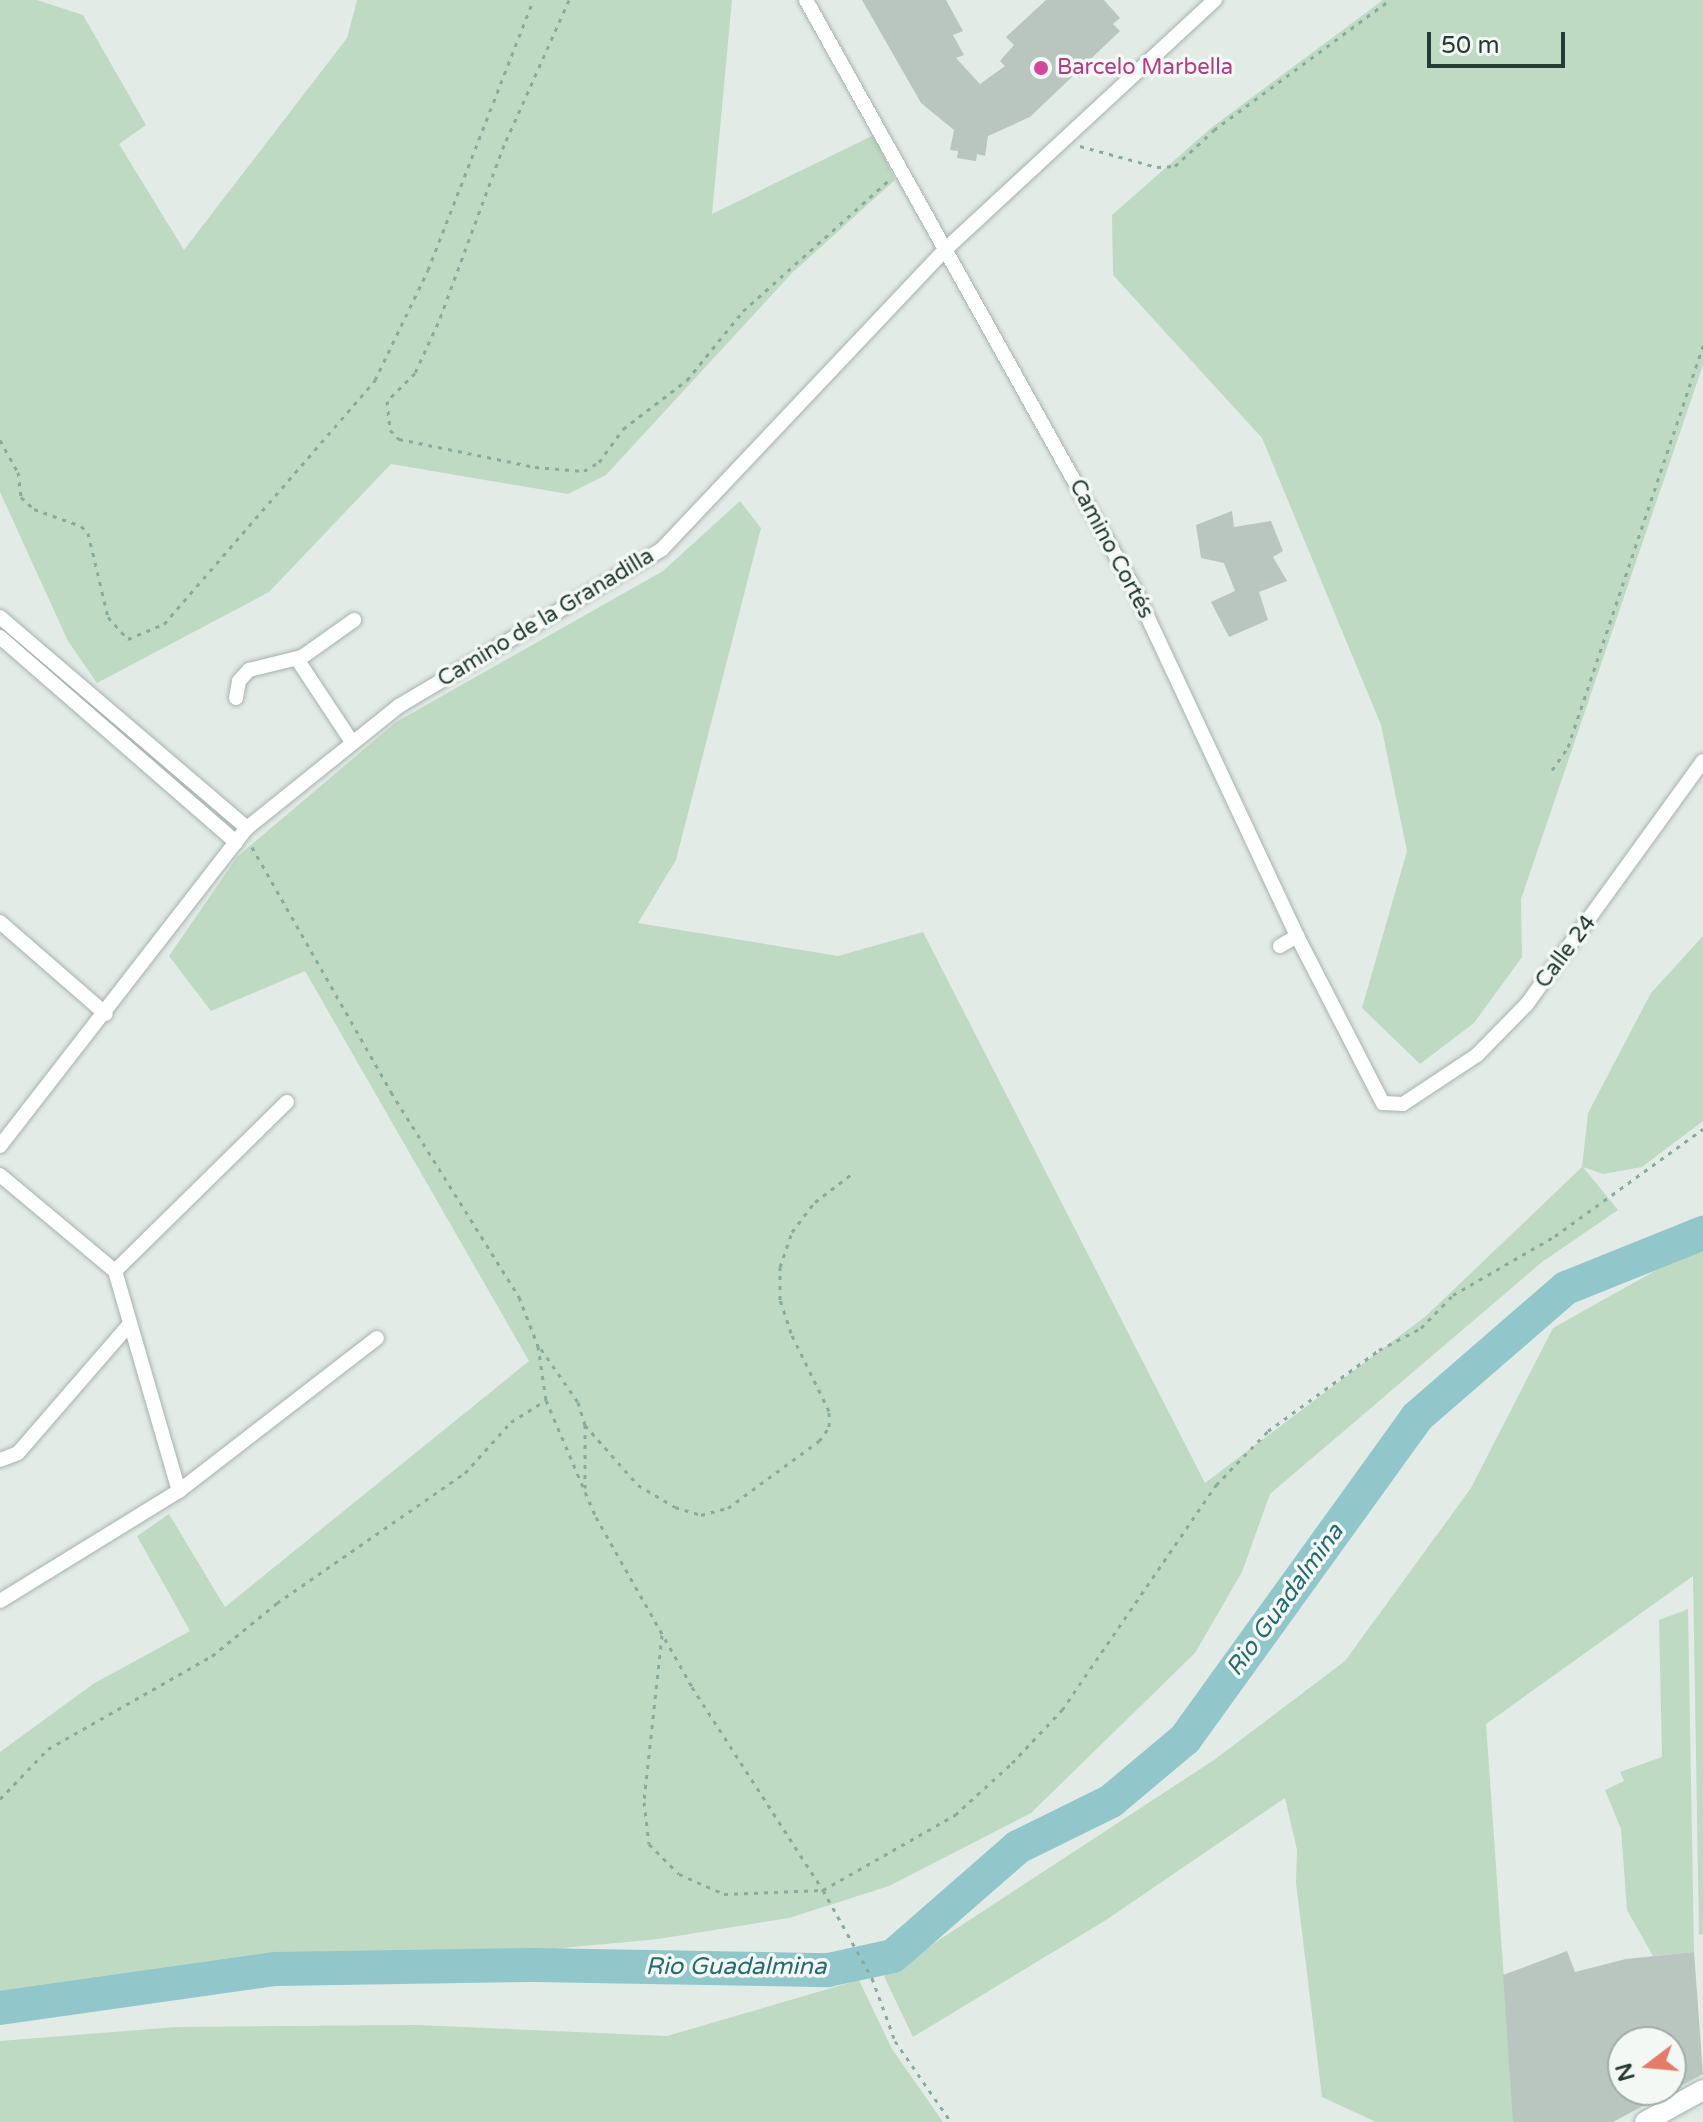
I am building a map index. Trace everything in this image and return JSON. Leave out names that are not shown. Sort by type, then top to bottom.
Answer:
[{"type":"main road","points":[[1645,2122],[1703,2090]]},
{"type":"street","name":"Camino Cortés","points":[[806,0],[948,247],[1135,590],[1297,936],[1376,1095],[1393,1106]]},
{"type":"street","name":"Camino de la Granadilla","points":[[0,1146],[106,1014],[241,835],[352,742],[439,681],[662,549],[948,247],[1215,0]]},
{"type":"street","points":[[0,617],[241,835]]},
{"type":"street","points":[[236,698],[239,681],[249,670],[297,659],[354,620]]},
{"type":"street","points":[[0,637],[241,835]]},
{"type":"street","points":[[297,659],[352,742]]},
{"type":"street","name":"Calle 24","points":[[1393,1106],[1414,1098],[1477,1055],[1527,1004],[1703,761]]},
{"type":"street","points":[[0,922],[106,1014]]},
{"type":"street","points":[[1280,946],[1297,936]]},
{"type":"street","points":[[115,1271],[287,1102]]},
{"type":"street","points":[[0,1175],[115,1271],[179,1491]]},
{"type":"street","points":[[0,1460],[18,1453],[129,1325]]},
{"type":"street","points":[[0,1601],[179,1491],[377,1338]]},
{"type":"path","points":[[0,440],[18,472],[21,497],[34,509],[81,526],[88,533],[108,617],[128,639],[164,624],[375,380],[428,270],[533,0]]},
{"type":"path","points":[[569,0],[493,173],[438,323],[415,373],[387,401],[390,430],[399,439],[535,467],[584,471],[599,462],[623,429],[687,380],[754,300],[903,169]]},
{"type":"path","points":[[1070,134],[1078,145],[1117,157],[1175,166],[1214,130],[1390,0]]},
{"type":"path","points":[[1552,770],[1568,747],[1703,345]]},
{"type":"path","points":[[241,835],[259,854],[391,1092],[519,1297],[538,1346],[546,1400],[585,1491],[662,1635],[823,1890],[872,1978],[895,2041],[951,2122]]},
{"type":"path","points":[[662,1635],[644,1802],[649,1844],[679,1874],[724,1894],[823,1890],[955,1815],[1012,1763],[1062,1710],[1108,1650],[1216,1485],[1268,1431],[1379,1350],[1421,1328],[1453,1295],[1555,1236],[1703,1129]]},
{"type":"path","points":[[585,1425],[638,1485],[675,1507],[701,1515],[728,1508],[819,1441],[829,1427],[829,1411],[791,1333],[780,1300],[780,1267],[792,1232],[815,1202],[853,1173]]},
{"type":"path","points":[[538,1346],[578,1402],[585,1425],[585,1491]]},
{"type":"path","points":[[0,1799],[48,1749],[212,1656],[277,1603],[465,1473],[511,1422],[546,1400]]},
{"type":"green space","points":[[0,0],[37,0],[83,15],[146,125],[119,144],[184,250],[347,38],[357,0],[732,0],[712,214],[874,135],[895,180],[792,273],[606,475],[568,494],[391,464],[269,592],[97,683],[68,641],[0,492]]},
{"type":"green space","points":[[1383,0],[1703,0],[1703,365],[1521,899],[1522,957],[1474,1023],[1420,1064],[1362,1008],[1407,851],[1381,725],[1262,438],[1113,275],[1112,215],[1211,128]]},
{"type":"green space","points":[[740,501],[761,528],[676,860],[638,923],[838,956],[923,932],[1205,1483],[1426,1316],[1582,1167],[1588,1113],[1651,993],[1703,936],[1703,1121],[1642,1167],[1603,1174],[1583,1167],[1618,1210],[1542,1262],[1270,1494],[1242,1572],[1195,1653],[1031,1813],[889,1886],[789,1918],[658,1939],[480,1956],[241,1966],[0,1995],[0,1752],[93,1684],[190,1631],[137,1536],[169,1514],[225,1607],[529,1361],[305,971],[211,1011],[169,956],[237,857],[396,722],[663,571]]},
{"type":"green space","points":[[1703,1244],[1703,1934],[1699,1935],[1693,1576],[1486,1724],[1514,2122],[1376,2122],[1322,2097],[1296,1883],[1297,1850],[1285,1798],[1106,1920],[913,2037],[884,1976],[1214,1760],[1345,1661],[1471,1488],[1553,1328]]},
{"type":"green space","points":[[1688,1609],[1694,1952],[1653,1956],[1627,1910],[1621,1829],[1605,1790],[1624,1781],[1620,1772],[1662,1757],[1659,1620]]},
{"type":"green space","points":[[859,1980],[892,2049],[943,2122],[0,2122],[0,2041],[176,2027],[417,2025],[667,2036]]},
{"type":"building","name":"Barcelo Marbella","points":[[862,0],[946,0],[963,31],[953,35],[964,55],[956,58],[980,84],[1005,66],[1000,61],[1014,45],[1006,37],[1046,0],[1104,0],[1120,18],[1113,24],[1120,31],[1030,117],[988,136],[985,156],[977,154],[976,161],[957,158],[958,151],[950,150],[954,130],[921,103]]},
{"type":"building","points":[[1232,511],[1234,527],[1271,521],[1283,551],[1273,557],[1287,581],[1259,592],[1268,620],[1229,637],[1211,602],[1235,591],[1224,563],[1201,558],[1196,525]]},
{"type":"building","points":[[1567,1951],[1575,1972],[1626,1959],[1694,1952],[1703,2074],[1687,2083],[1687,2026],[1607,2026],[1607,2106],[1643,2106],[1613,2122],[1513,2122],[1503,1975]]},
{"type":"waterway","name":"Rio Guadalmina","points":[[0,2008],[275,1969],[534,1965],[828,1970],[893,1956],[1018,1847],[1111,1801],[1185,1739],[1417,1417],[1566,1288],[1703,1233]]},
{"type":"place","name":"Barcelo Marbella","points":[[1041,68]]}]
